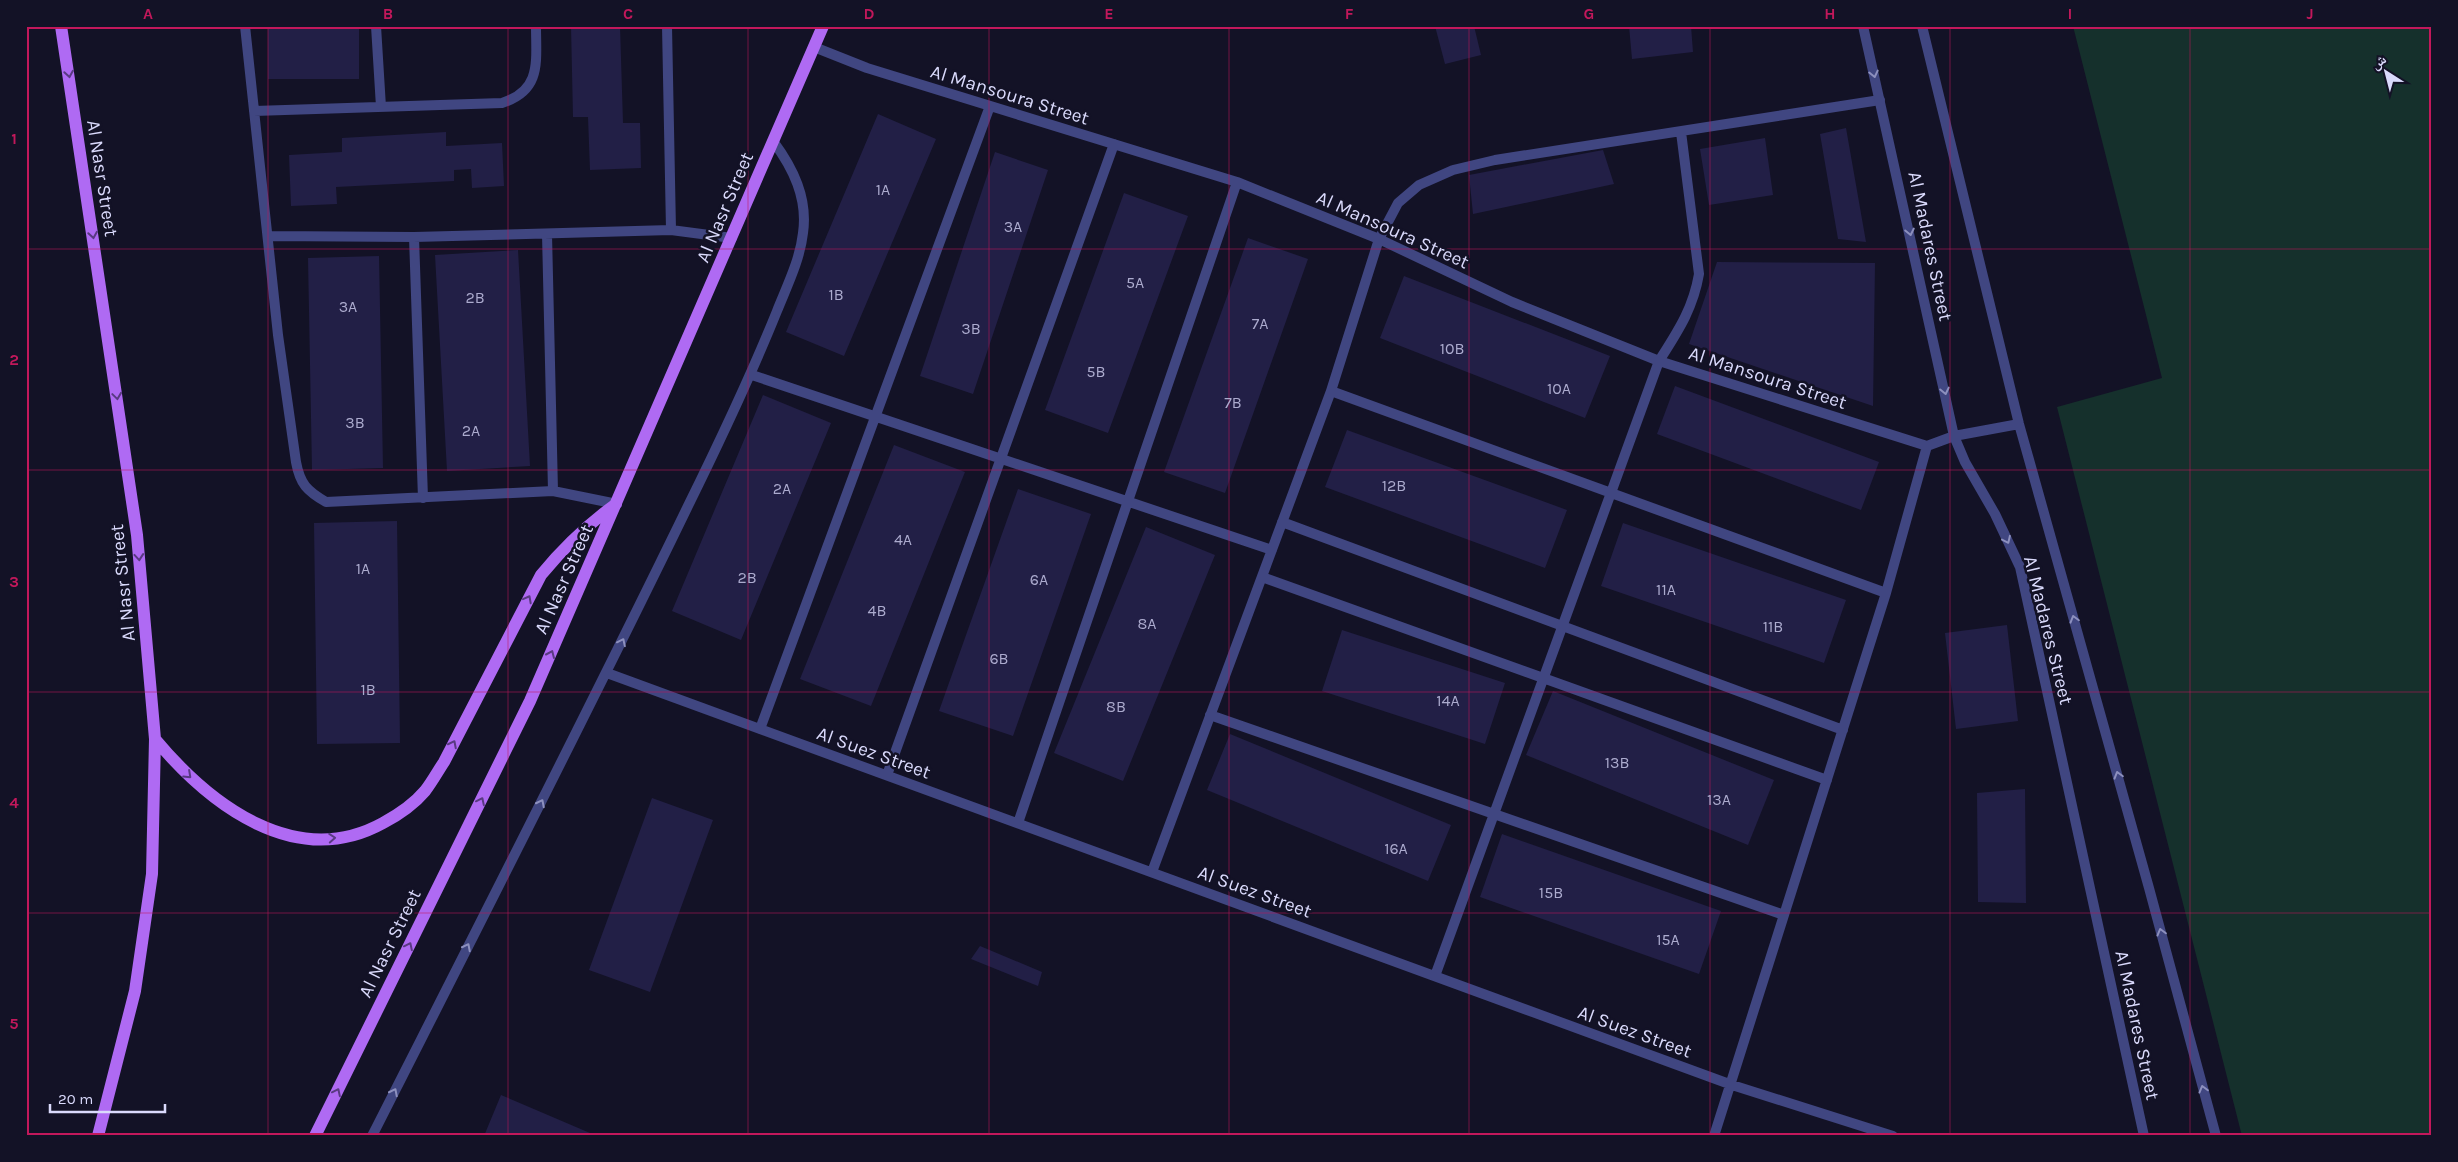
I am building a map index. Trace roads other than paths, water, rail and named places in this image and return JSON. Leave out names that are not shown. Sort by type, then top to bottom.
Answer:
[{"type":"main road","name":"Al Nasr Street","points":[[61,26],[137,535],[155,739],[150,884],[135,990],[98,1136]]},
{"type":"main road","name":"Al Nasr Street","points":[[315,1136],[530,701],[823,26]]},
{"type":"main road","points":[[155,739],[178,766],[204,791],[234,811],[266,827],[300,839],[334,839],[368,831],[399,814],[424,791],[444,762],[541,575],[563,548],[589,524],[617,504]]},
{"type":"street","points":[[246,26],[278,335],[298,478],[311,493],[326,502],[553,492],[617,504]]},
{"type":"street","points":[[376,26],[382,107]]},
{"type":"street","points":[[254,111],[502,103],[516,98],[528,89],[535,76],[536,26]]},
{"type":"street","points":[[667,26],[670,230]]},
{"type":"street","name":"Al Madares Street","points":[[1863,26],[1954,436],[1964,462],[1995,514],[2020,568],[2144,1136]]},
{"type":"street","name":"Al Madares Street","points":[[1922,26],[2019,424],[2149,888],[2216,1136]]},
{"type":"street","name":"Al Mansoura Street","points":[[814,47],[867,68],[1237,182],[1379,239],[1512,302],[1659,361],[1927,446]]},
{"type":"street","points":[[1152,872],[1331,391],[1379,239],[1398,203],[1420,185],[1453,170],[1495,160],[1880,100]]},
{"type":"street","points":[[760,729],[990,106]]},
{"type":"street","points":[[1435,976],[1659,361],[1690,312],[1699,274],[1681,132]]},
{"type":"street","points":[[372,1136],[607,672],[752,375],[800,254],[804,230],[803,206],[798,182],[788,160],[773,141]]},
{"type":"street","points":[[887,775],[1114,144]]},
{"type":"street","points":[[1018,823],[1237,182]]},
{"type":"street","points":[[269,236],[414,237],[670,230],[732,238]]},
{"type":"street","points":[[547,234],[553,492]]},
{"type":"street","points":[[414,237],[423,498]]},
{"type":"street","points":[[752,375],[1272,550]]},
{"type":"street","points":[[1331,391],[1886,593]]},
{"type":"street","points":[[1714,1136],[1732,1085],[1886,593],[1927,446],[1954,436],[2019,424]]},
{"type":"street","points":[[1282,522],[1843,730]]},
{"type":"street","points":[[1262,577],[1827,780]]},
{"type":"street","name":"Al Suez Street","points":[[607,672],[1732,1085],[1892,1136]]},
{"type":"street","points":[[1210,715],[1784,915]]}]
